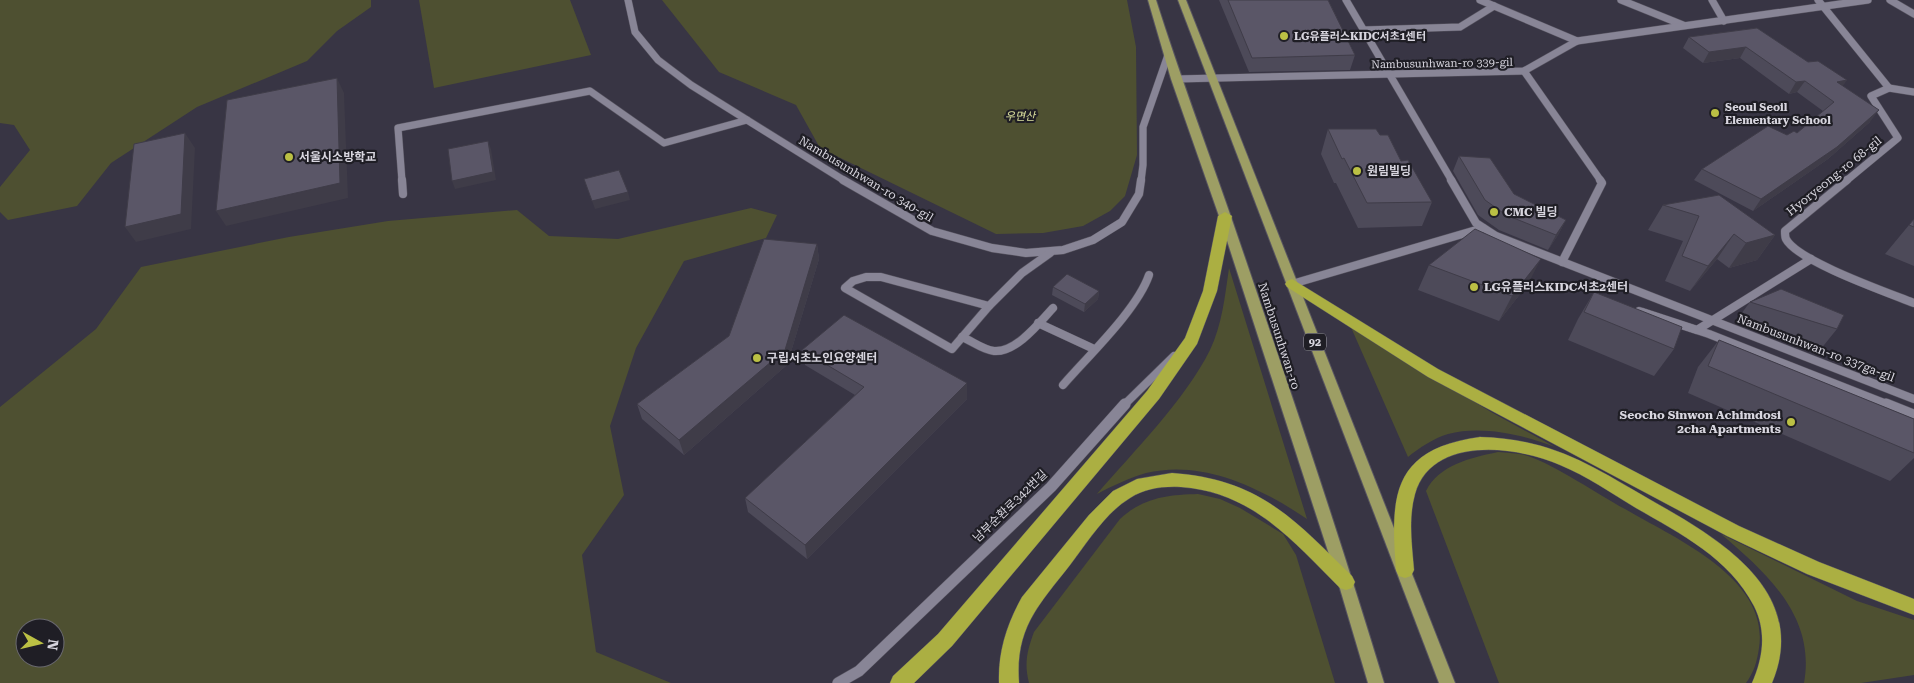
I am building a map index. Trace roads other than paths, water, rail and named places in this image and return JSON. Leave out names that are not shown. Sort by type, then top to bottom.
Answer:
[{"type":"highway","points":[[900,683],[952,633],[1153,396],[1192,340],[1210,291],[1225,216]]},
{"type":"highway","points":[[1292,284],[1433,373],[1733,532],[1813,568],[1914,607]]},
{"type":"highway","points":[[1405,570],[1403,524],[1405,498],[1413,478],[1425,462],[1450,448],[1477,444],[1510,445],[1548,453],[1577,465],[1710,543],[1744,575],[1760,600],[1771,627],[1772,653],[1770,667],[1762,683]]},
{"type":"highway","points":[[1010,683],[1009,659],[1011,645],[1021,617],[1029,603],[1110,504],[1131,489],[1146,484],[1170,480],[1196,481],[1224,488],[1248,497],[1285,522],[1346,582]]},
{"type":"main road","name":"Nambusunhwan-ro","points":[[1152,0],[1168,55],[1225,216],[1346,582],[1376,683]]},
{"type":"main road","name":"92","points":[[1182,0],[1405,570],[1447,683]]},
{"type":"street","name":"Nambusunhwan-ro 340-gil","points":[[628,0],[635,32],[658,60],[691,85],[850,184],[932,231],[992,248],[1026,253],[1063,250],[1093,240],[1122,222],[1140,194],[1143,127],[1168,55]]},
{"type":"street","name":"Nambusunhwan-ro 337ga-gil","points":[[1346,0],[1476,223],[1496,236],[1914,400]]},
{"type":"street","points":[[1480,0],[1577,41]]},
{"type":"street","points":[[1621,0],[1685,26]]},
{"type":"street","points":[[1636,0],[1639,7]]},
{"type":"street","points":[[1712,0],[1724,20]]},
{"type":"street","points":[[1818,0],[1889,88],[1914,92]]},
{"type":"street","name":"Nambusunhwan-ro 339-gil","points":[[1176,79],[1524,72],[1577,41],[1868,0]]},
{"type":"street","points":[[1890,0],[1914,14]]},
{"type":"street","points":[[1364,30],[1460,27],[1494,6]]},
{"type":"street","points":[[1524,72],[1602,184],[1562,262]]},
{"type":"street","name":"Hyoryeong-ro 68-gil","points":[[1811,259],[1790,244],[1786,239],[1785,231],[1898,138],[1871,96],[1889,88]]},
{"type":"street","points":[[403,194],[398,128],[590,91],[664,143],[747,120]]},
{"type":"street","points":[[1292,284],[1484,228]]},
{"type":"street","points":[[990,306],[881,277],[866,276],[855,278],[845,288],[952,349],[990,306],[1021,275],[1039,259],[1052,251]]},
{"type":"street","points":[[1811,259],[1914,303]]},
{"type":"street","name":"Nambusunhwan-ro 337ga-gil","points":[[1710,320],[1811,259]]},
{"type":"street","points":[[1063,385],[1134,304],[1145,287],[1149,275]]},
{"type":"street","points":[[962,337],[994,351],[1002,351],[1014,347],[1053,308]]},
{"type":"street","points":[[1710,320],[1697,330],[1631,308],[1709,334],[1911,414]]},
{"type":"street","points":[[1038,324],[1094,349]]},
{"type":"street","name":"남부순환로342번길","points":[[838,683],[859,671],[1051,486],[1137,391],[1192,340]]},
{"type":"place","name":"LG유플러스KIDC서초1센터","points":[[1284,36]]},
{"type":"place","name":"Seoul Seoil Elementary School","points":[[1715,113]]},
{"type":"place","name":"서울시소방학교","points":[[289,157]]},
{"type":"place","name":"원림빌딩","points":[[1357,171]]},
{"type":"place","name":"CMC 빌딩","points":[[1494,212]]},
{"type":"place","name":"LG유플러스KIDC서초2센터","points":[[1474,287]]},
{"type":"place","name":"구립서초노인요양센터","points":[[757,358]]},
{"type":"place","name":"Seocho Sinwon Achimdosi 2cha Apartments","points":[[1791,422]]},
{"type":"park label","name":"우면산","points":[[1020,116]]}]
